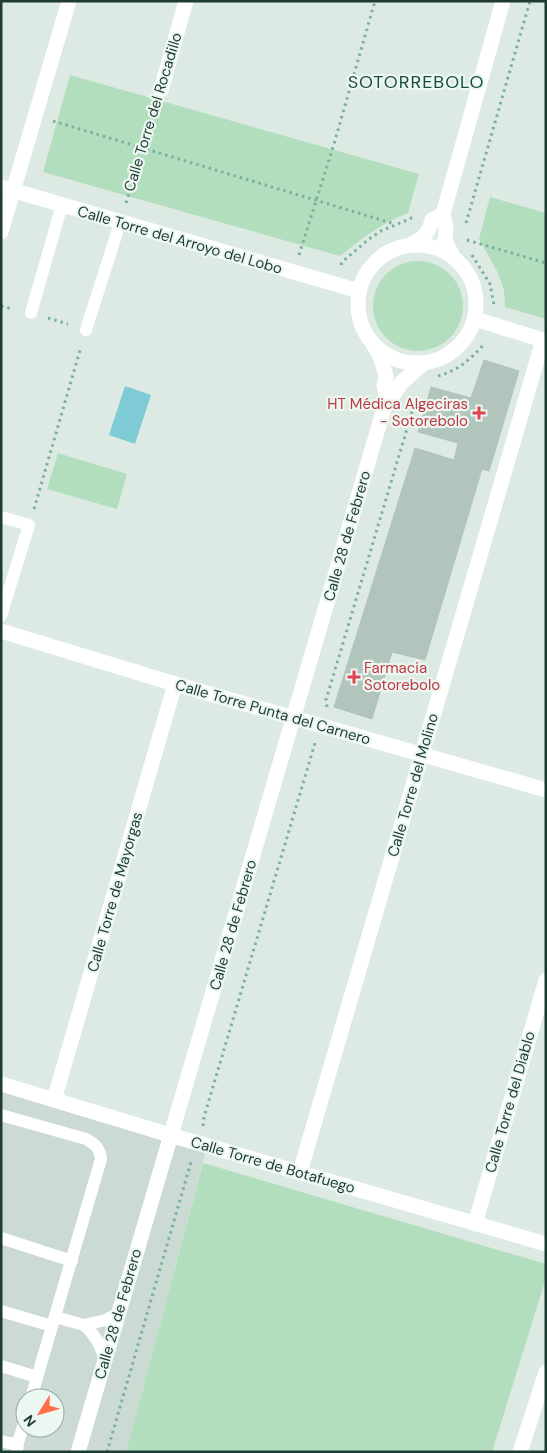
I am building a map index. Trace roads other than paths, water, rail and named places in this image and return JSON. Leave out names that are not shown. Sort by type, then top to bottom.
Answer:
[{"type":"street","points":[[1,232],[7,189],[35,116],[69,1]]},
{"type":"street","name":"Calle Torre del Rocadillo","points":[[161,90],[186,1]]},
{"type":"street","points":[[452,255],[445,240],[446,228],[443,214],[503,1]]},
{"type":"street","name":"Calle Torre del Arroyo del Lobo","points":[[7,189],[359,291]]},
{"type":"street","points":[[411,244],[425,244],[439,248],[452,255],[470,277],[475,291],[475,319],[461,344],[438,360],[424,363],[396,360],[373,344],[365,332],[360,319],[359,291],[362,279],[377,259],[398,247],[418,241],[430,229],[432,220],[443,214]]},
{"type":"street","points":[[475,319],[545,340]]},
{"type":"street","name":"Calle Torre del Molino","points":[[300,1172],[545,340]]},
{"type":"street","name":"Calle 28 de Febrero","points":[[78,1452],[387,398],[384,386],[386,376],[380,356],[373,344]]},
{"type":"street","name":"Calle 28 de Febrero","points":[[387,398],[394,394],[401,383],[424,363]]},
{"type":"street","name":"Calle Torre Punta del Carnero","points":[[1,631],[175,684],[546,790]]},
{"type":"street","name":"Calle Torre de Mayorgas","points":[[54,1100],[175,684]]},
{"type":"street","name":"Calle Torre del Diablo","points":[[475,1224],[546,980]]},
{"type":"street","name":"Calle Torre de Botafuego","points":[[1,1084],[546,1244]]},
{"type":"street","points":[[520,1452],[546,1372]]},
{"type":"lane","points":[[31,313],[62,205]]},
{"type":"lane","points":[[86,330],[120,223]]},
{"type":"lane","points":[[1,517],[29,525],[1,616]]},
{"type":"lane","points":[[1,1115],[86,1139],[95,1144],[100,1152],[101,1159],[34,1388]]},
{"type":"lane","points":[[1,1238],[72,1261]]},
{"type":"lane","points":[[1,1311],[84,1325],[106,1320],[118,1314]]},
{"type":"lane","points":[[84,1325],[92,1332],[106,1358]]},
{"type":"lane","points":[[1,1366],[38,1377]]},
{"type":"lane","points":[[1,1441],[18,1447]]},
{"type":"water","points":[[125,386],[151,395],[135,444],[109,435]]},
{"type":"place","name":"HT Médica Algeciras - Sotorebolo","points":[[479,413]]},
{"type":"place","name":"Farmacia Sotorebolo","points":[[354,677]]},
{"type":"district","name":"SOTORREBOLO","points":[[416,82]]}]
